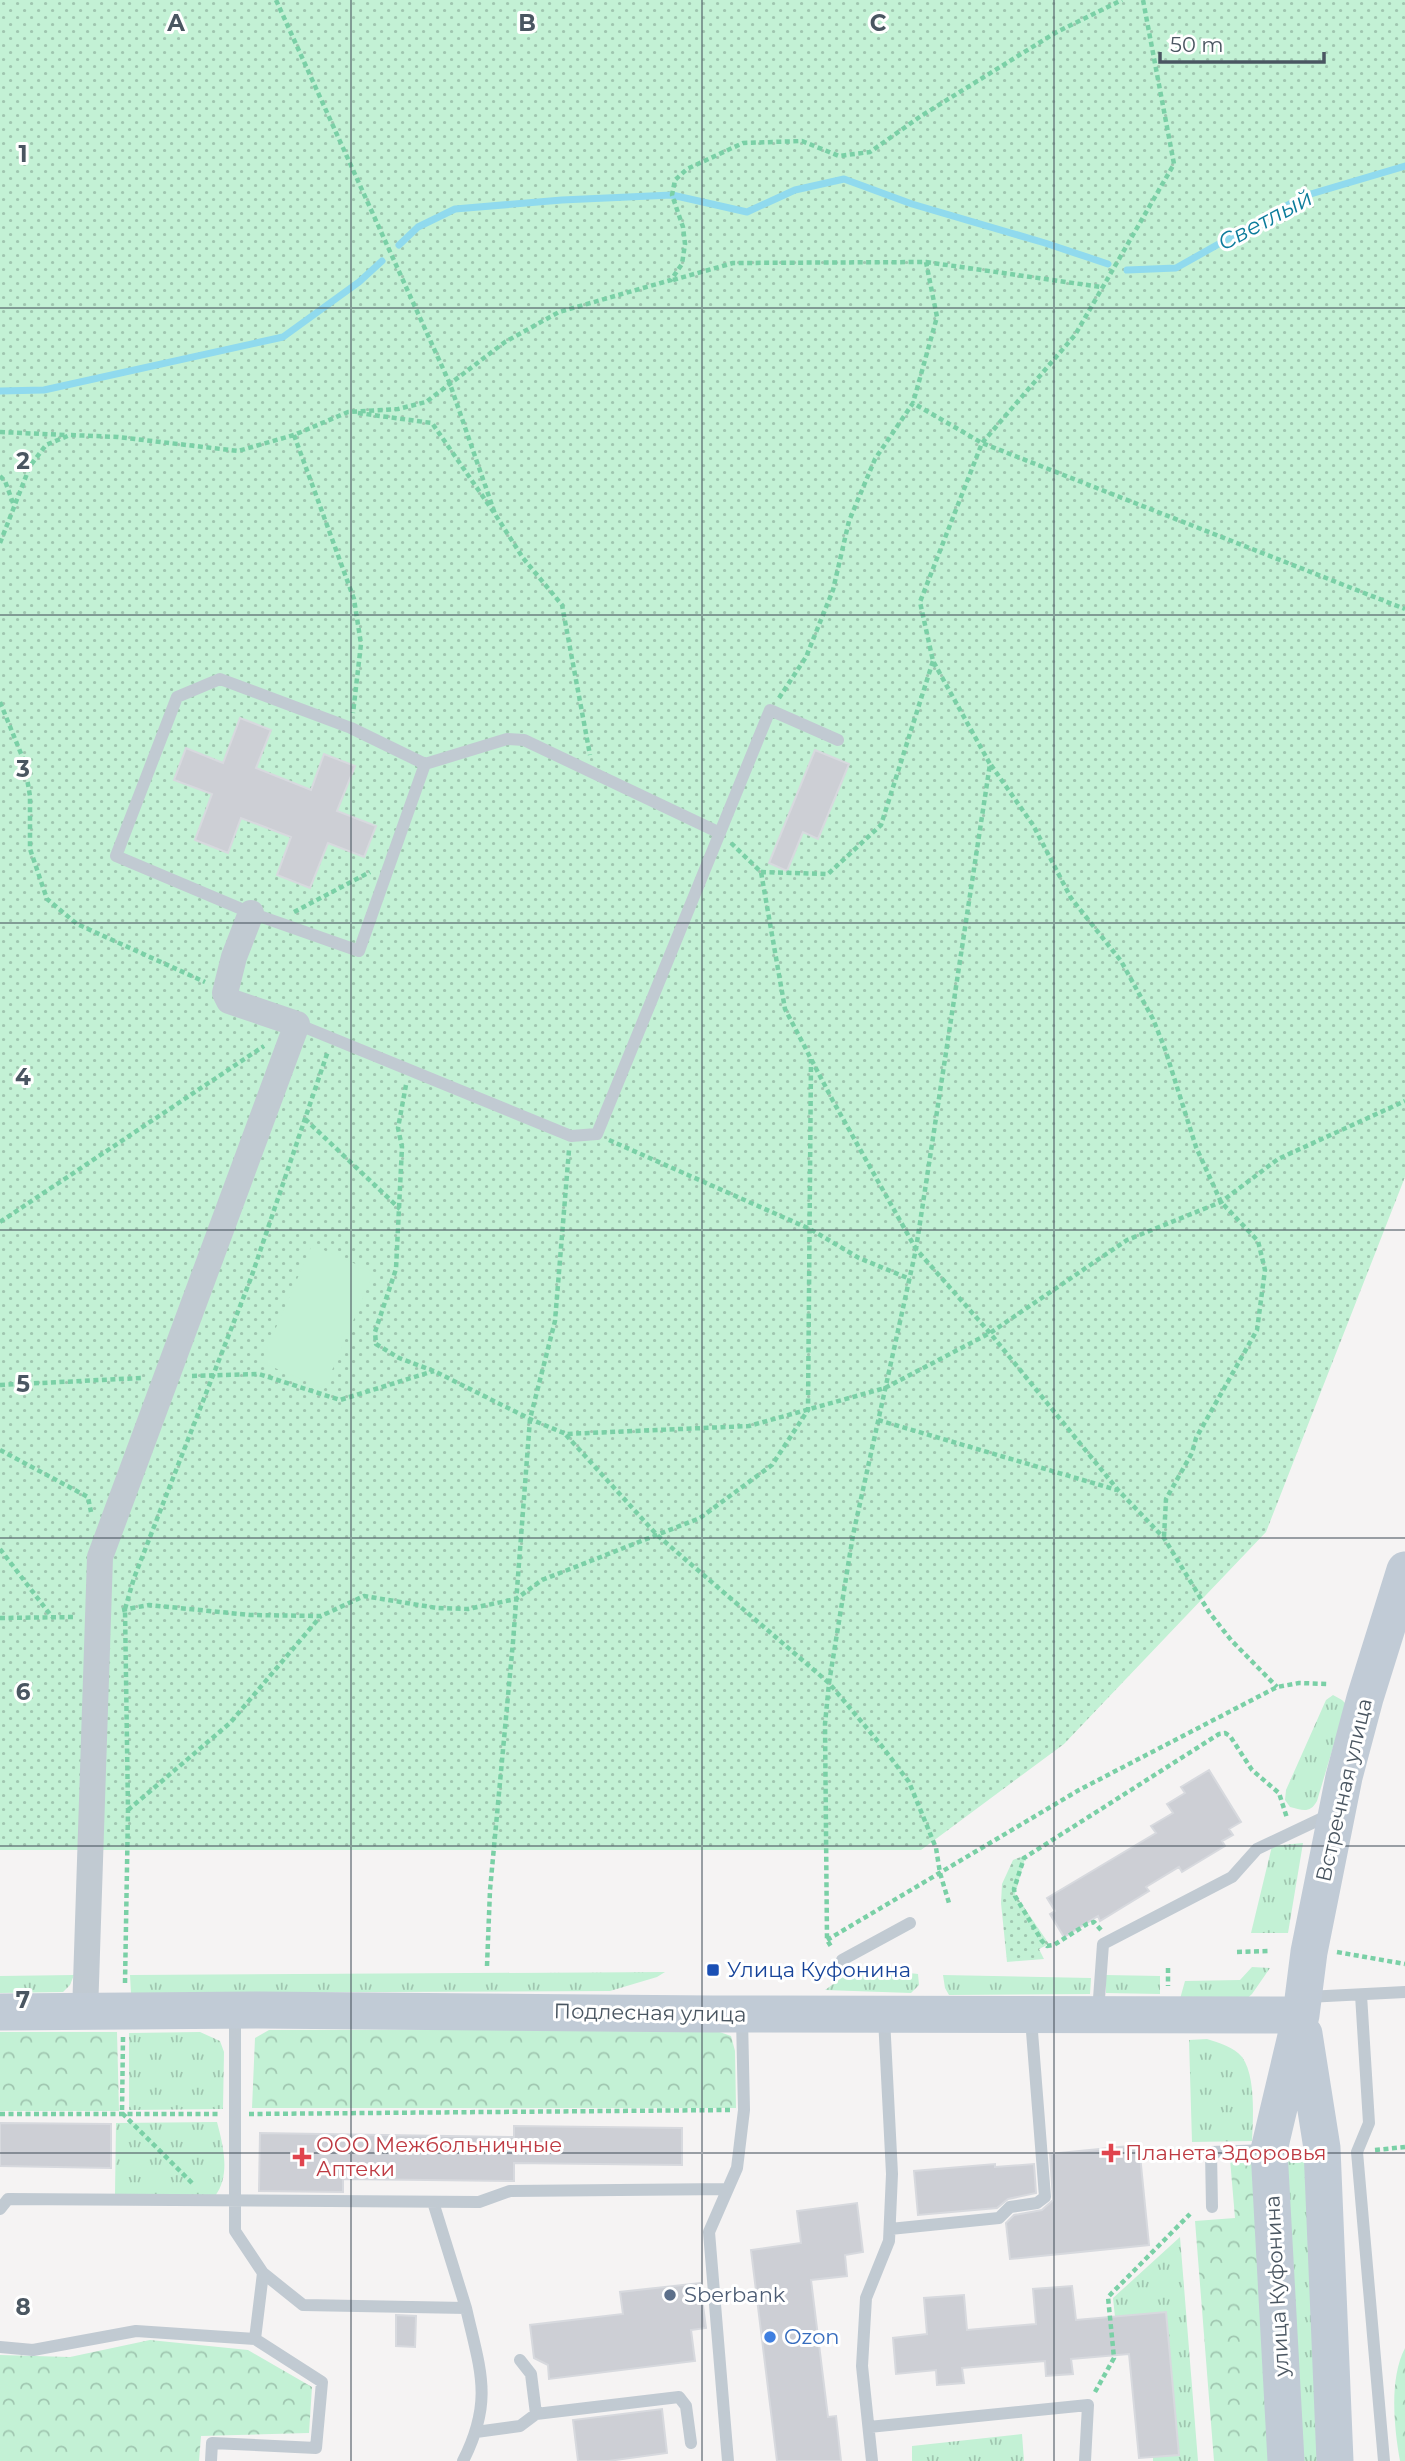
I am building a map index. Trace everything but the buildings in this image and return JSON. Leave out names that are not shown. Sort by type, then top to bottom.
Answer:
[{"type":"main road","name":"Встречная улица","points":[[1302,2006],[1309,1952],[1336,1812],[1365,1698],[1405,1570]]},
{"type":"main road","name":"Подлесная улица","points":[[0,2012],[234,2010],[1098,2015],[1302,2006]]},
{"type":"main road","name":"улица Куфонина","points":[[1286,2461],[1269,2150],[1302,2006]]},
{"type":"main road","points":[[1302,2006],[1322,2148],[1335,2461]]},
{"type":"street","points":[[85,2012],[100,1557],[297,1024],[229,1001],[225,993],[225,986],[261,916]]},
{"type":"lane","points":[[425,764],[359,951],[261,916],[116,856],[177,697],[220,680],[351,728],[425,764],[514,739],[524,740],[720,833]]},
{"type":"lane","points":[[297,1024],[571,1136],[597,1134],[770,710],[838,740]]},
{"type":"lane","points":[[1098,2015],[1101,1950],[1107,1940],[1232,1877],[1257,1849],[1336,1812]]},
{"type":"lane","points":[[842,1960],[910,1923]]},
{"type":"lane","points":[[1302,2006],[1361,1994],[1405,1992]]},
{"type":"lane","points":[[1361,1994],[1369,2123],[1357,2152],[1384,2461]]},
{"type":"lane","points":[[234,2010],[235,2231],[263,2273],[303,2305],[466,2308]]},
{"type":"lane","points":[[728,2461],[709,2232],[737,2168],[744,2110],[742,2014]]},
{"type":"lane","points":[[872,2461],[862,2367],[866,2298],[889,2241],[890,2229],[892,2174],[885,2096],[884,2014]]},
{"type":"lane","points":[[890,2229],[999,2218],[1010,2207],[1037,2203],[1045,2197],[1031,2015]]},
{"type":"lane","points":[[1212,2207],[1210,2152],[1269,2150]]},
{"type":"lane","points":[[0,2208],[8,2199],[479,2202],[510,2191],[728,2189]]},
{"type":"lane","points":[[433,2202],[466,2308],[483,2382],[481,2416],[463,2461]]},
{"type":"lane","points":[[255,2339],[263,2273]]},
{"type":"lane","points":[[0,2347],[33,2350],[136,2331],[255,2339],[322,2382],[316,2448],[212,2443],[211,2461]]},
{"type":"lane","points":[[520,2360],[531,2374],[536,2414]]},
{"type":"lane","points":[[476,2431],[520,2426],[536,2414],[679,2397],[686,2406],[691,2443]]},
{"type":"lane","points":[[869,2427],[1088,2405],[1085,2461]]},
{"type":"lane","points":[[279,2446],[279,2461]]},
{"type":"path","points":[[276,0],[450,384],[495,514]]},
{"type":"path","points":[[671,280],[681,264],[685,244],[683,227],[673,195],[675,180],[687,169],[743,143],[802,141],[839,156],[870,152],[921,116],[1055,33],[1122,0]]},
{"type":"path","points":[[1143,0],[1174,164],[1075,335],[982,443],[920,602],[933,661],[990,764],[1033,825],[1070,898],[1121,961],[1153,1020],[1182,1096],[1196,1147],[1221,1202],[1258,1241],[1265,1270],[1257,1330],[1196,1438],[1192,1453],[1166,1499],[1164,1538]]},
{"type":"path","points":[[770,710],[806,656],[833,590],[849,521],[874,459],[913,403],[937,317],[926,262]]},
{"type":"path","points":[[0,432],[118,437],[238,451],[295,435],[348,412],[398,409],[426,402],[505,342],[559,312],[733,263],[926,262],[1101,287]]},
{"type":"path","points":[[913,403],[982,443],[1405,608]]},
{"type":"path","points":[[348,412],[432,423],[523,558],[562,606],[593,773]]},
{"type":"path","points":[[0,543],[30,466],[46,445],[70,435]]},
{"type":"path","points":[[295,435],[354,599],[361,644],[351,728]]},
{"type":"path","points":[[0,476],[5,481],[14,504]]},
{"type":"path","points":[[761,873],[828,874],[881,825],[933,661]]},
{"type":"path","points":[[0,702],[24,761],[30,796],[30,849],[47,899],[78,924],[202,980],[229,1001]]},
{"type":"path","points":[[842,1960],[827,1940],[825,1724],[829,1683],[853,1535],[916,1249],[990,764]]},
{"type":"path","points":[[720,833],[761,873],[785,1009],[916,1249],[990,1333],[1118,1490],[1164,1538],[1209,1612],[1231,1640],[1277,1687]]},
{"type":"path","points":[[261,916],[291,913],[361,876],[388,870]]},
{"type":"path","points":[[0,1222],[297,1024]]},
{"type":"path","points":[[208,2199],[122,2113],[128,1811],[125,1609],[134,1578],[251,1278],[332,1037]]},
{"type":"path","points":[[128,1811],[230,1723],[321,1616],[364,1596],[437,1608],[468,1609],[516,1599],[542,1580],[700,1518],[772,1465],[808,1410],[811,1059]]},
{"type":"path","points":[[406,1085],[398,1128],[402,1147],[396,1269],[376,1332],[376,1344],[399,1358],[434,1371],[566,1434],[749,1426],[885,1388],[990,1333],[1127,1240],[1221,1202],[1278,1160],[1405,1101]]},
{"type":"path","points":[[305,1119],[401,1210]]},
{"type":"path","points":[[597,1134],[810,1229],[859,1258],[910,1279]]},
{"type":"path","points":[[488,1966],[490,1890],[530,1419],[555,1321],[571,1136]]},
{"type":"path","points":[[0,1385],[259,1374],[340,1400],[434,1371]]},
{"type":"path","points":[[878,1420],[1118,1490]]},
{"type":"path","points":[[566,1434],[657,1535],[829,1683],[881,1745],[909,1782],[936,1848],[949,1903]]},
{"type":"path","points":[[0,1450],[88,1497],[100,1557]]},
{"type":"path","points":[[0,1549],[52,1618]]},
{"type":"path","points":[[0,1618],[97,1617],[149,1605],[250,1615],[321,1616]]},
{"type":"path","points":[[827,1940],[1079,1790],[1277,1687],[1299,1683],[1328,1684]]},
{"type":"path","points":[[1107,1940],[1099,1925],[1094,1922],[1054,1945],[1047,1946],[1014,1896],[1021,1862],[1219,1734],[1226,1733],[1230,1736],[1252,1770],[1279,1793],[1291,1832]]},
{"type":"path","points":[[1237,1952],[1270,1951]]},
{"type":"path","points":[[1333,1951],[1405,1964]]},
{"type":"path","points":[[1168,1968],[1168,1991]]},
{"type":"path","points":[[0,2114],[744,2110]]},
{"type":"path","points":[[1357,2152],[1405,2147]]},
{"type":"path","points":[[1088,2405],[1114,2358],[1108,2297],[1189,2214]]},
{"type":"green space","points":[[0,0],[1405,0],[1405,1177],[1266,1532],[1064,1744],[921,1850],[0,1850]]},
{"type":"green space","points":[[312,1245],[374,1272],[324,1389],[261,1362]]},
{"type":"green space","points":[[1333,1695],[1346,1704],[1317,1801],[1309,1809],[1290,1807],[1285,1800],[1286,1790],[1326,1700]]},
{"type":"green space","points":[[1303,1843],[1288,1933],[1251,1933],[1272,1846]]},
{"type":"green space","points":[[1026,1855],[1015,1894],[1049,1944],[1039,1949],[1044,1959],[1007,1962],[1001,1903],[1002,1884],[1013,1860]]},
{"type":"green space","points":[[857,1967],[918,1974],[919,1985],[911,1993],[825,1990]]},
{"type":"green space","points":[[1252,1967],[1270,1968],[1243,2002],[1178,2006],[1185,1981],[1240,1980]]},
{"type":"green space","points":[[665,1972],[657,1977],[610,1991],[131,1993],[130,1975]]},
{"type":"green space","points":[[74,1975],[63,1992],[0,1993],[0,1976]]},
{"type":"green space","points":[[943,1975],[1091,1978],[1090,1994],[949,1995]]},
{"type":"green space","points":[[1106,1975],[1160,1976],[1160,1994],[1106,1993]]},
{"type":"green space","points":[[269,2030],[714,2030],[731,2036],[735,2051],[736,2108],[252,2108],[255,2038]]},
{"type":"green space","points":[[0,2032],[117,2032],[119,2111],[0,2111]]},
{"type":"green space","points":[[200,2032],[220,2041],[224,2052],[223,2109],[129,2110],[129,2033]]},
{"type":"green space","points":[[1207,2039],[1235,2051],[1246,2065],[1253,2098],[1252,2141],[1192,2142],[1189,2040]]},
{"type":"green space","points":[[217,2122],[224,2169],[220,2188],[215,2196],[115,2194],[116,2123]]},
{"type":"green space","points":[[1307,2155],[1325,2461],[1302,2461],[1285,2156]]},
{"type":"green space","points":[[1254,2158],[1275,2461],[1214,2461],[1195,2221],[1235,2218],[1230,2159]]},
{"type":"green space","points":[[1180,2237],[1198,2461],[1153,2461],[1153,2457],[1179,2454],[1166,2312],[1115,2317],[1113,2298]]},
{"type":"green space","points":[[150,2340],[248,2350],[312,2387],[309,2433],[201,2436],[199,2461],[0,2461],[0,2355],[70,2357]]},
{"type":"green space","points":[[1405,2348],[1405,2461],[1400,2461],[1395,2388]]},
{"type":"green space","points":[[1022,2434],[1024,2461],[912,2461],[912,2446]]},
{"type":"waterway","name":"Светлый","points":[[1127,270],[1176,268],[1304,196],[1405,166]]},
{"type":"waterway","points":[[399,245],[418,227],[455,209],[672,195],[747,212],[795,190],[844,179],[912,204],[1108,264]]},
{"type":"waterway","points":[[0,391],[44,390],[283,337],[359,282],[382,261]]},
{"type":"place","name":"Улица Куфонина","points":[[713,1970]]},
{"type":"place","name":"Планета Здоровья","points":[[1111,2153]]},
{"type":"place","name":"ООО Межбольничные Аптеки","points":[[302,2157]]},
{"type":"place","name":"Sberbank","points":[[670,2295]]},
{"type":"place","name":"Ozon","points":[[770,2337]]}]
